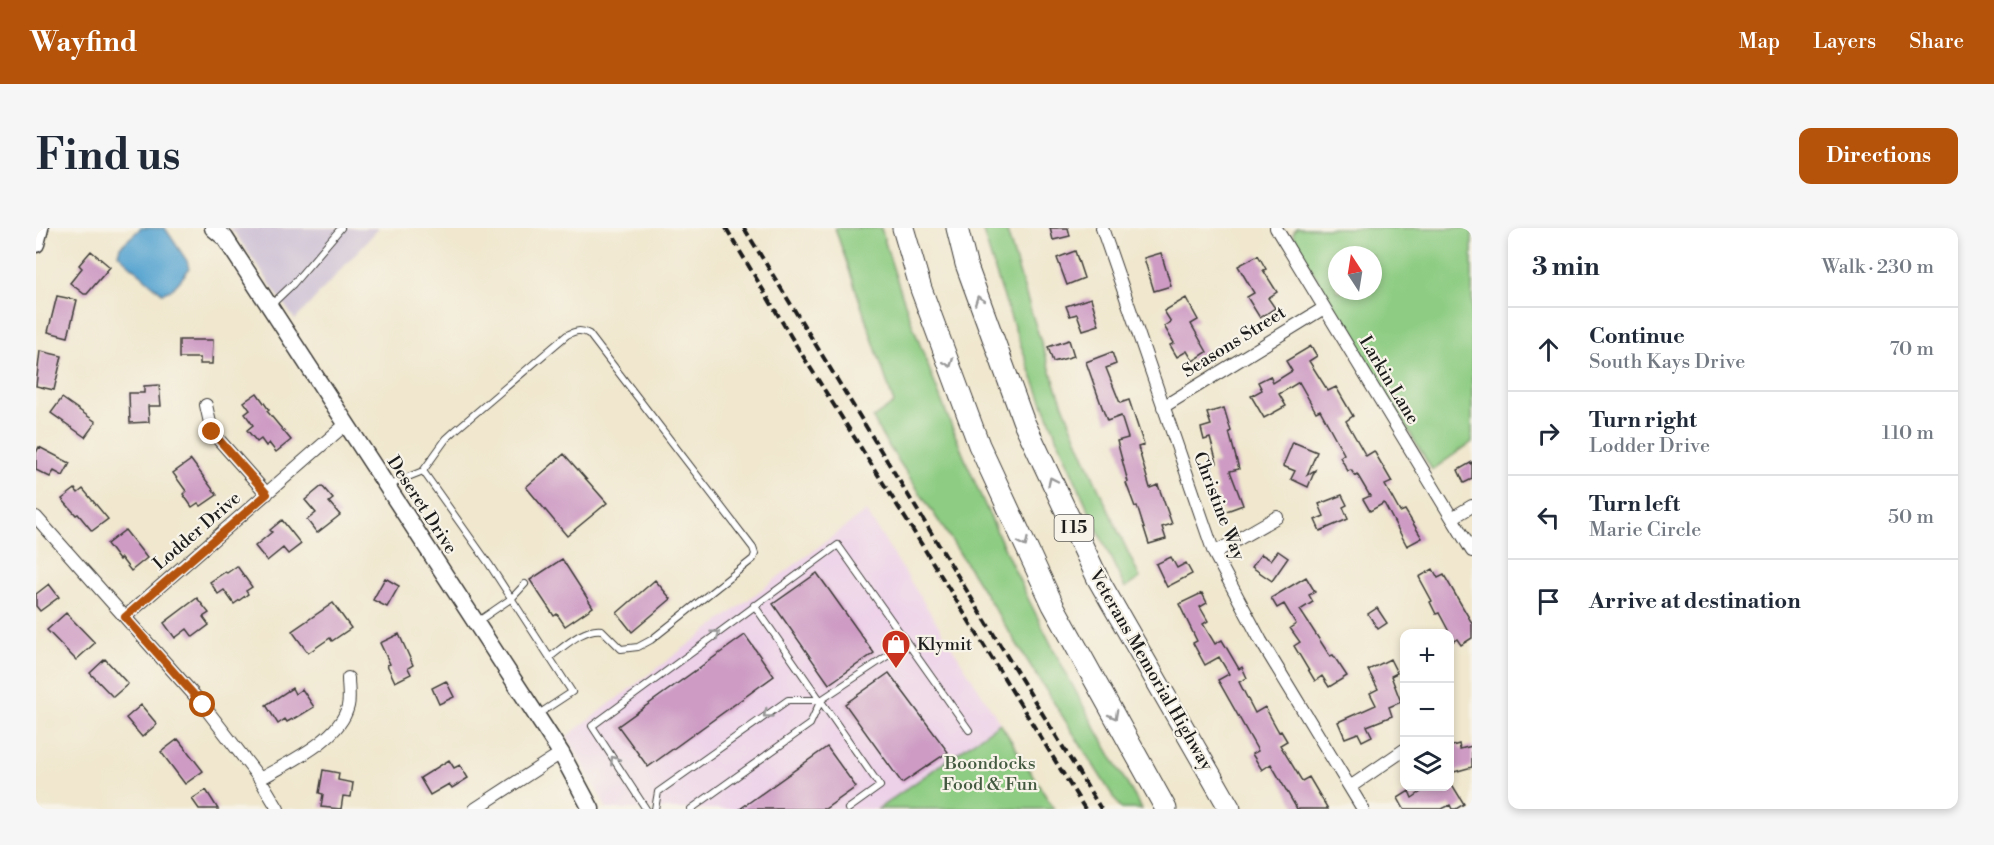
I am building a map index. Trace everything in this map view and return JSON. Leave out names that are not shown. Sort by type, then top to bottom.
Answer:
[{"type":"highway","points":[[903,228],[921,289],[979,445],[1053,605],[1166,809]]},
{"type":"highway","name":"Veterans Memorial Highway","points":[[957,228],[966,264],[1023,420],[1098,579],[1230,809]]},
{"type":"street","points":[[36,243],[40,228]]},
{"type":"street","name":"Deseret Drive","points":[[213,228],[225,238],[537,715],[561,753],[591,809]]},
{"type":"street","name":"Christine Way","points":[[1102,228],[1214,553],[1261,641],[1363,809]]},
{"type":"street","name":"Larkin Lane","points":[[1276,228],[1472,550]]},
{"type":"street","name":"Seasons Street","points":[[1163,407],[1324,308]]},
{"type":"street","points":[[206,405],[212,432],[267,494]]},
{"type":"street","name":"Lodder Drive","points":[[125,617],[346,424]]},
{"type":"street","points":[[1452,518],[1472,506]]},
{"type":"street","points":[[36,517],[203,705],[260,778],[278,809]]},
{"type":"street","points":[[1214,553],[1277,517]]},
{"type":"street","points":[[260,778],[320,744],[337,727],[348,707],[348,678]]},
{"type":"street","points":[[475,809],[561,753]]},
{"type":"street","points":[[1350,787],[1400,753]]},
{"type":"lane","points":[[269,306],[293,284],[341,228]]},
{"type":"lane","points":[[388,488],[398,481],[423,471],[446,439],[567,335],[583,331],[589,334],[753,548],[753,559],[651,640],[639,646],[621,649],[602,630],[594,630],[586,632],[550,657]]},
{"type":"lane","points":[[423,471],[512,598],[572,692],[537,715]]},
{"type":"lane","points":[[646,809],[592,726],[838,545],[969,730]]},
{"type":"lane","points":[[476,622],[512,598],[525,584]]},
{"type":"lane","points":[[754,605],[880,786],[848,809]]},
{"type":"lane","points":[[691,809],[810,724],[821,700],[907,643]]},
{"type":"lane","points":[[655,809],[658,792],[788,700],[821,700]]},
{"type":"shaded area","points":[[229,228],[379,228],[295,320],[235,233]]},
{"type":"shaded area","points":[[866,511],[1000,723],[878,809],[607,809],[567,736]]},
{"type":"green space","points":[[835,228],[881,228],[912,323],[978,490],[1055,652],[1142,809],[1121,809],[950,538],[882,436],[873,418],[894,403]]},
{"type":"green space","points":[[982,228],[1006,228],[1032,316],[1062,402],[1140,578],[1125,588],[1084,500],[1028,366]]},
{"type":"green space","points":[[1296,228],[1472,228],[1472,442],[1432,470],[1330,300],[1382,300],[1382,246],[1328,246],[1328,297],[1297,245],[1293,233]]},
{"type":"green space","name":"Boondocks Food & Fun","points":[[1000,723],[1054,809],[878,809]]},
{"type":"water","points":[[141,228],[165,228],[187,261],[189,269],[167,292],[162,293],[118,254],[120,247]]},
{"type":"building","points":[[1050,228],[1068,228],[1070,236],[1053,240]]},
{"type":"building","points":[[91,251],[110,267],[87,294],[84,294],[70,283],[82,268],[79,265]]},
{"type":"building","points":[[1075,251],[1084,278],[1067,285],[1057,258]]},
{"type":"building","points":[[1161,253],[1171,286],[1154,291],[1144,258]]},
{"type":"building","points":[[1258,255],[1266,269],[1263,270],[1277,292],[1268,298],[1275,308],[1260,318],[1247,297],[1254,293],[1238,266]]},
{"type":"building","points":[[57,296],[77,300],[68,337],[48,332]]},
{"type":"building","points":[[1091,298],[1099,325],[1083,330],[1077,314],[1070,316],[1066,306]]},
{"type":"building","points":[[1186,298],[1198,320],[1191,324],[1207,352],[1193,361],[1187,351],[1177,357],[1170,345],[1174,343],[1164,326],[1171,322],[1164,311]]},
{"type":"building","points":[[179,340],[213,340],[212,364],[200,364],[200,358],[179,358]]},
{"type":"building","points":[[1069,340],[1074,356],[1053,362],[1048,347]]},
{"type":"building","points":[[1311,346],[1317,356],[1309,361],[1328,391],[1336,387],[1353,416],[1346,421],[1366,456],[1374,451],[1392,482],[1385,485],[1400,512],[1405,510],[1422,538],[1407,546],[1384,503],[1370,511],[1363,499],[1370,496],[1357,474],[1355,476],[1351,470],[1348,471],[1340,457],[1344,454],[1320,410],[1316,412],[1299,382],[1279,394],[1286,406],[1264,418],[1251,396],[1262,390],[1258,382],[1270,376],[1273,383],[1292,371],[1286,361]]},
{"type":"building","points":[[40,351],[62,356],[54,390],[36,386]]},
{"type":"building","points":[[1112,352],[1116,364],[1106,368],[1120,403],[1129,400],[1144,445],[1138,447],[1150,488],[1158,485],[1172,524],[1162,527],[1166,539],[1149,544],[1137,506],[1135,507],[1126,483],[1128,482],[1117,441],[1128,438],[1121,416],[1107,421],[1086,362]]},
{"type":"building","points":[[159,385],[161,406],[148,406],[149,422],[130,423],[129,393],[144,393],[144,386]]},
{"type":"building","points":[[257,393],[269,410],[267,411],[291,440],[276,452],[269,443],[266,446],[261,439],[257,442],[247,430],[253,425],[245,414],[250,410],[244,402]]},
{"type":"building","points":[[62,398],[96,422],[85,437],[51,413]]},
{"type":"building","points":[[1224,408],[1239,469],[1230,471],[1243,505],[1224,512],[1216,491],[1218,490],[1211,464],[1217,463],[1210,438],[1204,440],[1201,428],[1211,425],[1207,413]]},
{"type":"building","points":[[1293,442],[1317,452],[1307,475],[1315,470],[1308,487],[1291,479],[1295,471],[1283,466]]},
{"type":"building","points":[[39,447],[70,463],[63,476],[54,471],[50,477],[36,470],[36,453]]},
{"type":"building","points":[[564,454],[607,503],[567,536],[526,487]]},
{"type":"building","points":[[191,460],[217,495],[201,506],[198,503],[192,507],[183,494],[186,491],[173,473]]},
{"type":"building","points":[[1472,462],[1472,479],[1464,483],[1458,470]]},
{"type":"building","points":[[322,486],[333,499],[329,502],[340,515],[317,533],[307,520],[316,513],[305,500]]},
{"type":"building","points":[[75,489],[78,493],[83,489],[108,519],[92,531],[62,499]]},
{"type":"building","points":[[1342,495],[1347,505],[1343,507],[1348,519],[1320,531],[1315,520],[1324,516],[1319,504]]},
{"type":"building","points":[[282,520],[301,544],[288,554],[283,548],[267,561],[255,546]]},
{"type":"building","points":[[125,530],[147,558],[131,571],[107,544]]},
{"type":"building","points":[[1278,551],[1288,558],[1272,581],[1252,567],[1261,554],[1271,560]]},
{"type":"building","points":[[1171,557],[1177,568],[1186,563],[1192,574],[1167,587],[1156,564]]},
{"type":"building","points":[[562,559],[593,607],[565,626],[557,614],[554,616],[530,580]]},
{"type":"building","points":[[237,566],[252,587],[246,591],[248,594],[234,604],[224,590],[218,594],[210,582]]},
{"type":"building","points":[[1433,569],[1438,578],[1444,575],[1472,623],[1472,638],[1461,645],[1457,639],[1454,641],[1454,629],[1448,629],[1439,613],[1436,614],[1419,577]]},
{"type":"building","points":[[817,573],[874,653],[829,684],[773,604]]},
{"type":"building","points":[[1306,577],[1315,592],[1309,595],[1313,602],[1300,610],[1330,656],[1333,655],[1347,676],[1329,687],[1322,676],[1315,681],[1294,646],[1300,642],[1290,628],[1296,624],[1284,604],[1277,608],[1271,598]]},
{"type":"building","points":[[385,578],[399,586],[387,607],[373,600]]},
{"type":"building","points":[[655,580],[671,599],[632,632],[617,613]]},
{"type":"building","points":[[49,584],[59,597],[40,611],[36,606],[36,594]]},
{"type":"building","points":[[1202,593],[1207,603],[1200,607],[1208,621],[1203,624],[1215,644],[1222,640],[1239,669],[1242,667],[1247,678],[1239,682],[1255,713],[1265,707],[1279,732],[1281,731],[1287,741],[1280,745],[1302,781],[1309,777],[1328,809],[1297,809],[1271,764],[1262,770],[1252,754],[1258,751],[1218,680],[1229,674],[1219,657],[1205,665],[1193,643],[1197,641],[1179,604]]},
{"type":"building","points":[[197,598],[209,613],[203,617],[209,625],[193,637],[187,629],[175,638],[164,623]]},
{"type":"building","points":[[333,603],[351,628],[332,641],[330,638],[308,653],[292,631]]},
{"type":"building","points":[[1377,608],[1387,623],[1378,629],[1368,614]]},
{"type":"building","points":[[66,613],[95,643],[76,660],[47,630]]},
{"type":"building","points":[[399,634],[413,665],[408,668],[411,674],[395,682],[380,643]]},
{"type":"building","points":[[745,635],[774,676],[648,767],[618,726]]},
{"type":"building","points":[[105,659],[128,684],[113,697],[90,673]]},
{"type":"building","points":[[1390,659],[1397,673],[1391,676],[1400,702],[1389,707],[1392,716],[1367,726],[1372,736],[1362,741],[1358,733],[1345,738],[1338,722],[1376,705],[1370,693],[1378,689],[1368,670]]},
{"type":"building","points":[[889,673],[948,752],[902,783],[845,704]]},
{"type":"building","points":[[446,681],[454,697],[439,704],[432,688]]},
{"type":"building","points":[[292,688],[295,694],[302,689],[314,707],[296,718],[287,722],[285,719],[278,724],[266,705]]},
{"type":"building","points":[[141,705],[157,724],[142,737],[126,718]]},
{"type":"building","points":[[178,739],[203,771],[185,784],[161,752]]},
{"type":"building","points":[[1459,744],[1460,749],[1472,746],[1472,767],[1454,772],[1454,746]]},
{"type":"building","points":[[827,747],[856,787],[825,809],[740,809]]},
{"type":"building","points":[[449,760],[454,768],[460,765],[468,778],[452,788],[449,784],[430,795],[420,778]]},
{"type":"building","points":[[323,770],[339,773],[338,780],[353,783],[351,797],[343,796],[341,809],[321,807],[323,794],[319,793]]},
{"type":"building","points":[[1454,788],[1464,804],[1456,809],[1452,809],[1450,805],[1442,809],[1404,809],[1398,798],[1409,791],[1412,798],[1422,791],[1454,791]]},
{"type":"building","points":[[206,790],[218,809],[199,809],[192,799]]},
{"type":"railway","points":[[726,228],[796,345],[1085,809]]},
{"type":"railway","points":[[744,228],[1101,809]]},
{"type":"place","name":"Klymit","points":[[896,670]]},
{"type":"route","points":[[203,705],[125,617],[267,494],[212,432]]}]
